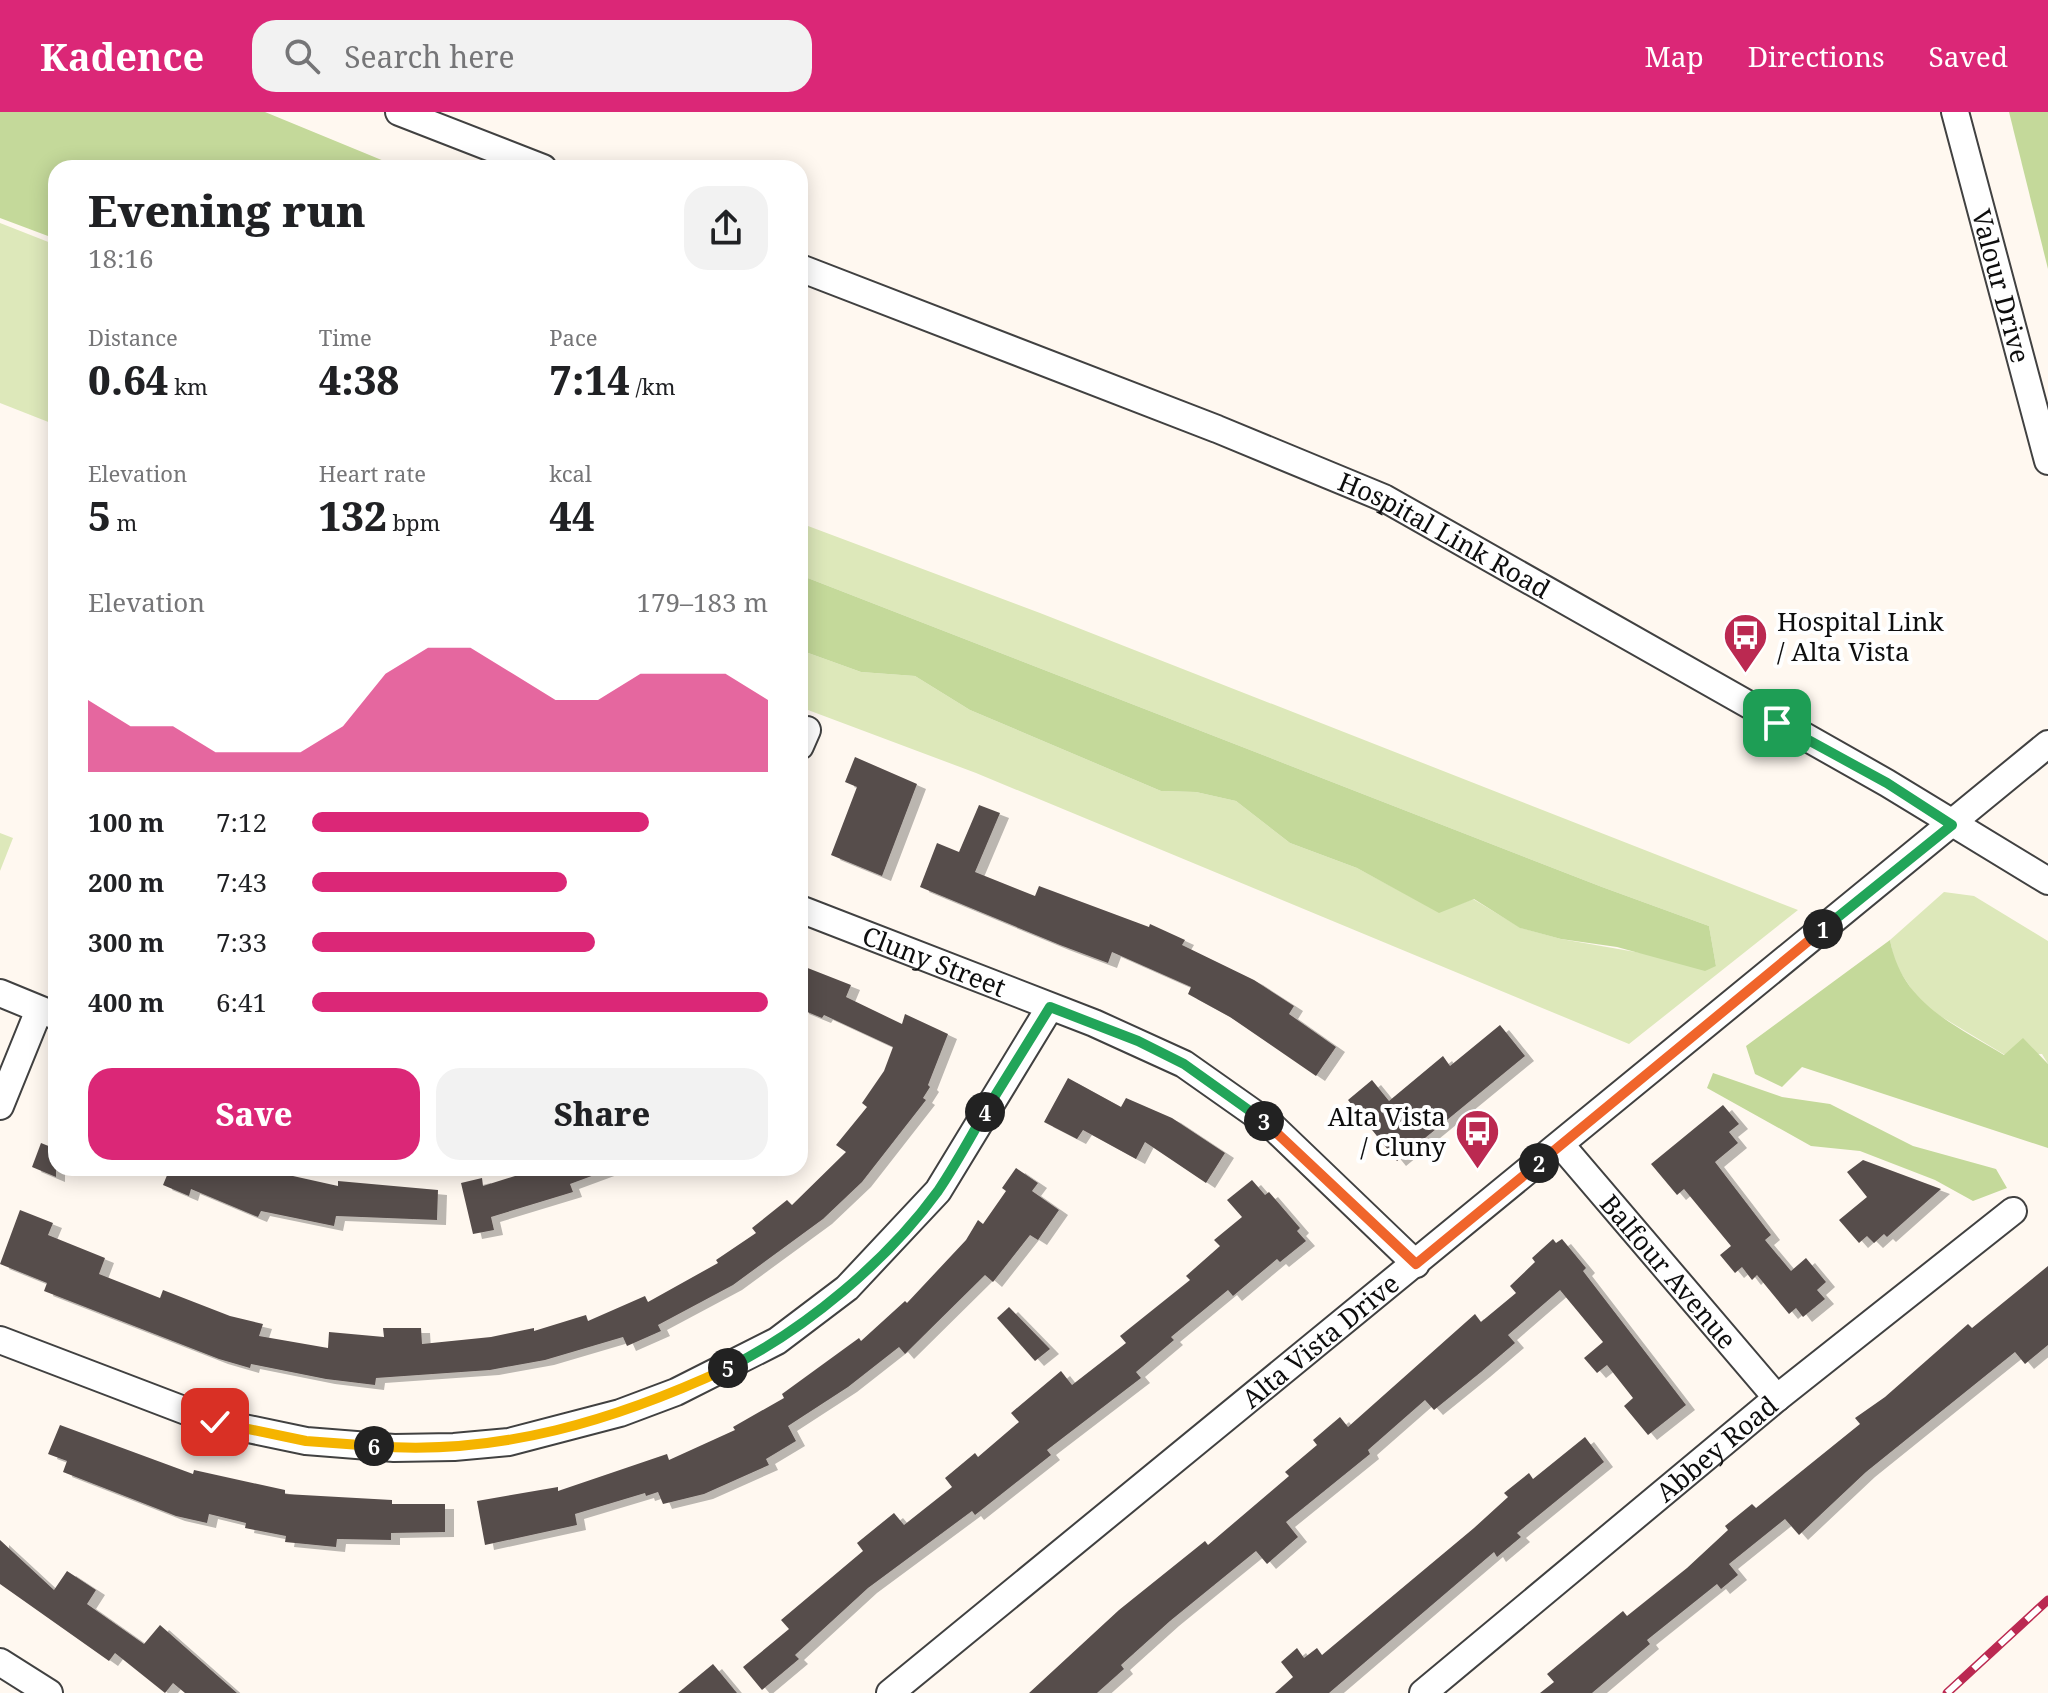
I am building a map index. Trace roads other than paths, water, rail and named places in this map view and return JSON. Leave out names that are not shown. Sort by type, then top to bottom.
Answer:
[{"type":"street","points":[[399,112],[522,160]]},
{"type":"street","name":"Valour Drive","points":[[1955,112],[2048,461]]},
{"type":"street","name":"Hospital Link Road","points":[[808,271],[1217,429],[1384,498],[1887,783],[2048,881]]},
{"type":"street","name":"Alta Vista Drive","points":[[890,1693],[2048,744]]},
{"type":"street","name":"Cluny Street","points":[[808,912],[1138,1041],[1184,1064],[1272,1126],[1416,1264]]},
{"type":"street","points":[[0,993],[48,1013],[0,1106]]},
{"type":"street","points":[[0,1340],[215,1422],[306,1441],[394,1448],[468,1446],[551,1433],[620,1413],[676,1392],[777,1341],[847,1288],[938,1191],[1050,1007]]},
{"type":"street","name":"Balfour Avenue","points":[[1561,1145],[1777,1398]]},
{"type":"street","name":"Abbey Road","points":[[1423,1693],[1777,1398],[2013,1211]]},
{"type":"street","points":[[0,1662],[49,1693]]},
{"type":"railway","points":[[1947,1693],[2048,1600]]},
{"type":"place","name":"Hospital Link / Alta Vista","points":[[1746,675]]},
{"type":"place","name":"Alta Vista / Cluny","points":[[1477,1170]]}]
